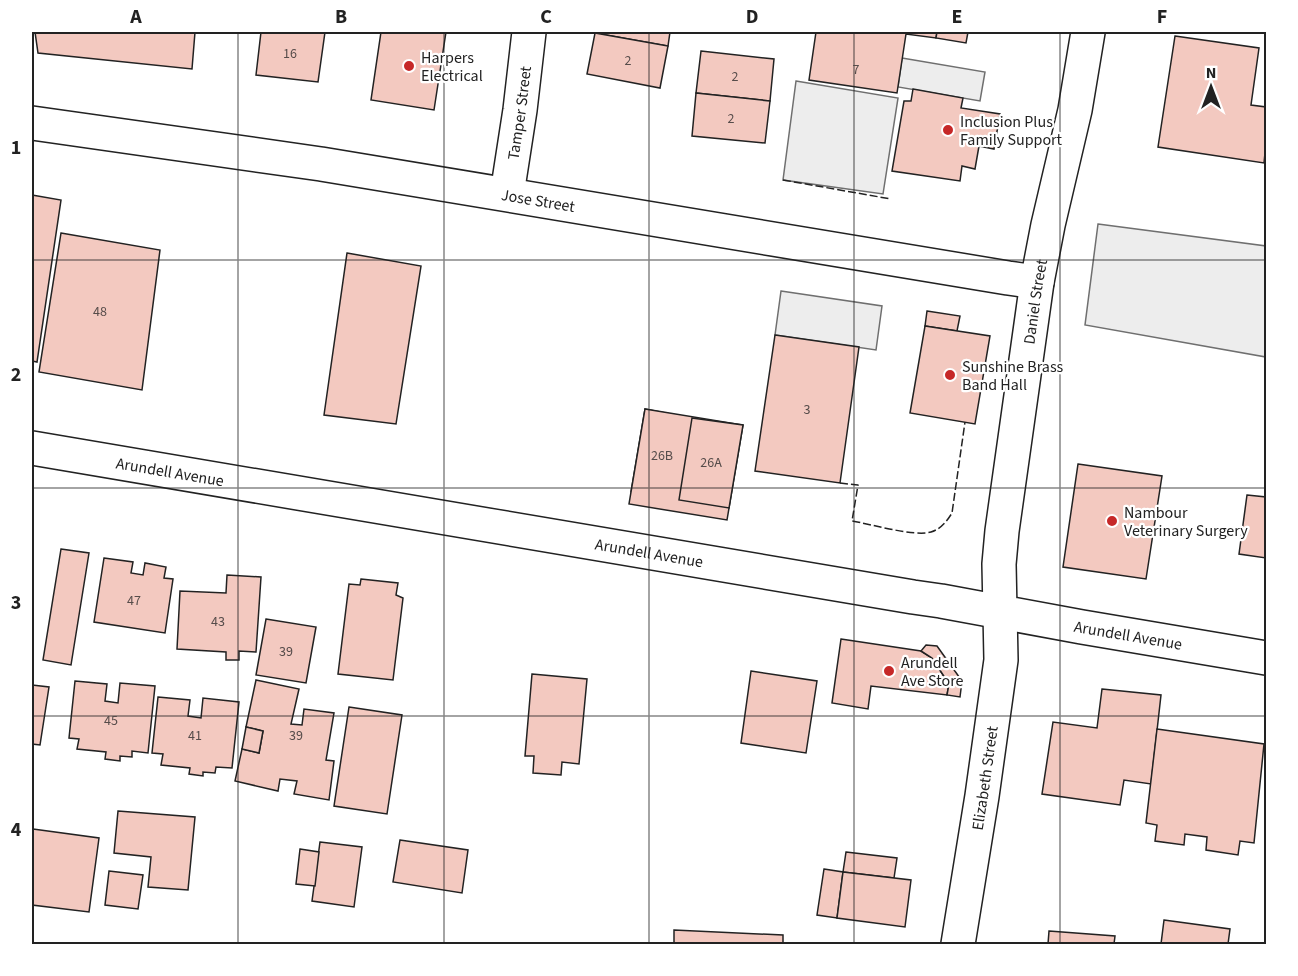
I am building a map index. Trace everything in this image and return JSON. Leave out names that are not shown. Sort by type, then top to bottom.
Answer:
[{"type":"street","name":"Tamper Street","points":[[507,194],[529,32]]},
{"type":"street","name":"Daniel Street","points":[[1000,611],[999,564],[1002,531],[1037,282],[1075,110],[1088,32]]},
{"type":"street","name":"Jose Street","points":[[33,124],[196,145],[1037,282]]},
{"type":"street","name":"Arundell Avenue","points":[[32,448],[1266,658]]},
{"type":"street","name":"Elizabeth Street","points":[[958,945],[998,685],[1001,660],[1000,611]]},
{"type":"shaded area","points":[[902,58],[985,72],[980,101],[898,87]]},
{"type":"shaded area","points":[[796,81],[898,98],[883,194],[783,180]]},
{"type":"shaded area","points":[[1098,224],[1266,246],[1266,357],[1085,325]]},
{"type":"shaded area","points":[[781,291],[882,306],[876,350],[775,335]]},
{"type":"building","points":[[35,32],[195,32],[192,69],[38,53]]},
{"type":"building","points":[[261,32],[325,32],[318,82],[256,75]]},
{"type":"building","name":"Harpers Electrical","points":[[381,32],[446,32],[434,110],[371,100]]},
{"type":"building","points":[[595,32],[670,32],[668,46]]},
{"type":"building","points":[[816,32],[937,32],[936,38],[906,34],[897,93],[809,80]]},
{"type":"building","points":[[937,32],[968,32],[966,43],[936,38]]},
{"type":"building","points":[[595,33],[668,46],[660,88],[587,74]]},
{"type":"building","points":[[1175,36],[1259,48],[1251,105],[1266,107],[1264,163],[1158,147]]},
{"type":"building","points":[[701,51],[774,59],[770,101],[696,93]]},
{"type":"building","name":"Inclusion Plus Family Support","points":[[913,89],[963,98],[961,108],[1000,114],[994,149],[979,146],[975,169],[962,166],[960,181],[892,171],[904,101],[911,101]]},
{"type":"building","points":[[696,93],[770,101],[765,143],[692,136]]},
{"type":"building","points":[[32,195],[61,200],[37,362],[32,361]]},
{"type":"building","points":[[61,233],[160,250],[142,390],[39,372]]},
{"type":"building","points":[[347,253],[421,266],[396,424],[324,415]]},
{"type":"building","points":[[927,311],[960,316],[957,331],[925,326]]},
{"type":"building","name":"Sunshine Brass Band Hall","points":[[925,326],[990,336],[975,424],[910,413]]},
{"type":"building","points":[[775,335],[859,347],[840,483],[755,471]]},
{"type":"building","points":[[645,409],[692,418],[679,500],[631,492]]},
{"type":"building","points":[[645,409],[743,425],[727,520],[629,504]]},
{"type":"building","points":[[692,418],[743,425],[729,508],[679,500]]},
{"type":"building","name":"Nambour Veterinary Surgery","points":[[1078,464],[1162,476],[1146,579],[1063,567]]},
{"type":"building","points":[[1247,495],[1266,497],[1266,558],[1239,554]]},
{"type":"building","points":[[61,549],[89,553],[71,665],[43,660]]},
{"type":"building","points":[[104,558],[133,562],[131,573],[143,575],[145,563],[166,567],[164,578],[173,579],[165,633],[94,622]]},
{"type":"building","points":[[227,575],[261,577],[256,652],[239,651],[239,660],[226,660],[226,652],[177,649],[180,591],[226,593]]},
{"type":"building","points":[[361,579],[398,583],[396,595],[403,598],[393,680],[338,674],[349,584],[360,585]]},
{"type":"building","points":[[266,619],[316,627],[306,683],[256,675]]},
{"type":"building","name":"Arundell Ave Store","points":[[841,639],[921,651],[932,658],[949,684],[947,695],[871,686],[868,709],[832,703]]},
{"type":"building","points":[[926,645],[937,646],[962,681],[960,697],[947,695],[949,684],[932,658],[921,651]]},
{"type":"building","points":[[751,671],[817,681],[806,753],[741,743]]},
{"type":"building","points":[[532,674],[587,679],[579,764],[562,762],[561,775],[533,773],[534,756],[525,756]]},
{"type":"building","points":[[256,680],[299,689],[291,724],[302,725],[304,709],[334,713],[326,760],[334,761],[329,800],[294,794],[297,781],[280,779],[278,791],[235,781],[242,749],[259,753],[263,731],[246,727]]},
{"type":"building","points":[[75,681],[107,684],[105,701],[118,703],[120,683],[155,686],[148,753],[132,751],[132,757],[120,756],[120,761],[105,759],[106,752],[77,749],[79,739],[69,738]]},
{"type":"building","points":[[32,685],[49,687],[40,745],[32,744]]},
{"type":"building","points":[[1102,689],[1161,695],[1151,784],[1124,780],[1120,805],[1042,794],[1053,722],[1097,728]]},
{"type":"building","points":[[158,697],[190,700],[188,716],[201,718],[203,698],[239,702],[232,768],[216,767],[215,773],[203,772],[203,776],[189,774],[190,768],[161,765],[163,754],[152,753]]},
{"type":"building","points":[[349,707],[402,715],[387,814],[334,806]]},
{"type":"building","points":[[246,727],[263,731],[259,753],[242,749]]},
{"type":"building","points":[[1157,729],[1264,744],[1254,843],[1240,841],[1238,855],[1206,850],[1207,837],[1185,834],[1184,845],[1155,841],[1157,825],[1146,823]]},
{"type":"building","points":[[118,811],[195,817],[188,890],[148,887],[151,857],[114,853]]},
{"type":"building","points":[[33,829],[99,838],[89,912],[32,905]]},
{"type":"building","points":[[400,840],[468,850],[462,893],[393,882]]},
{"type":"building","points":[[320,842],[362,847],[354,907],[312,901]]},
{"type":"building","points":[[300,849],[319,852],[315,886],[296,884]]},
{"type":"building","points":[[846,852],[897,858],[894,878],[843,872]]},
{"type":"building","points":[[824,869],[843,872],[837,918],[817,915]]},
{"type":"building","points":[[109,871],[143,875],[138,909],[105,905]]},
{"type":"building","points":[[843,872],[911,880],[905,927],[837,918]]},
{"type":"building","points":[[1164,920],[1230,929],[1228,944],[1161,944]]},
{"type":"building","points":[[674,930],[783,935],[783,944],[674,944]]},
{"type":"building","points":[[1049,931],[1115,936],[1114,944],[1048,944]]},
{"type":"fence","points":[[783,180],[891,199]]},
{"type":"fence","points":[[840,483],[858,485],[852,521],[914,533],[935,531],[952,513],[965,422]]},
{"type":"place","name":"Harpers Electrical","points":[[409,66]]},
{"type":"place","name":"Inclusion Plus Family Support","points":[[948,130]]},
{"type":"place","name":"Sunshine Brass Band Hall","points":[[950,375]]},
{"type":"place","name":"Nambour Veterinary Surgery","points":[[1112,521]]},
{"type":"place","name":"Arundell Ave Store","points":[[889,671]]}]
